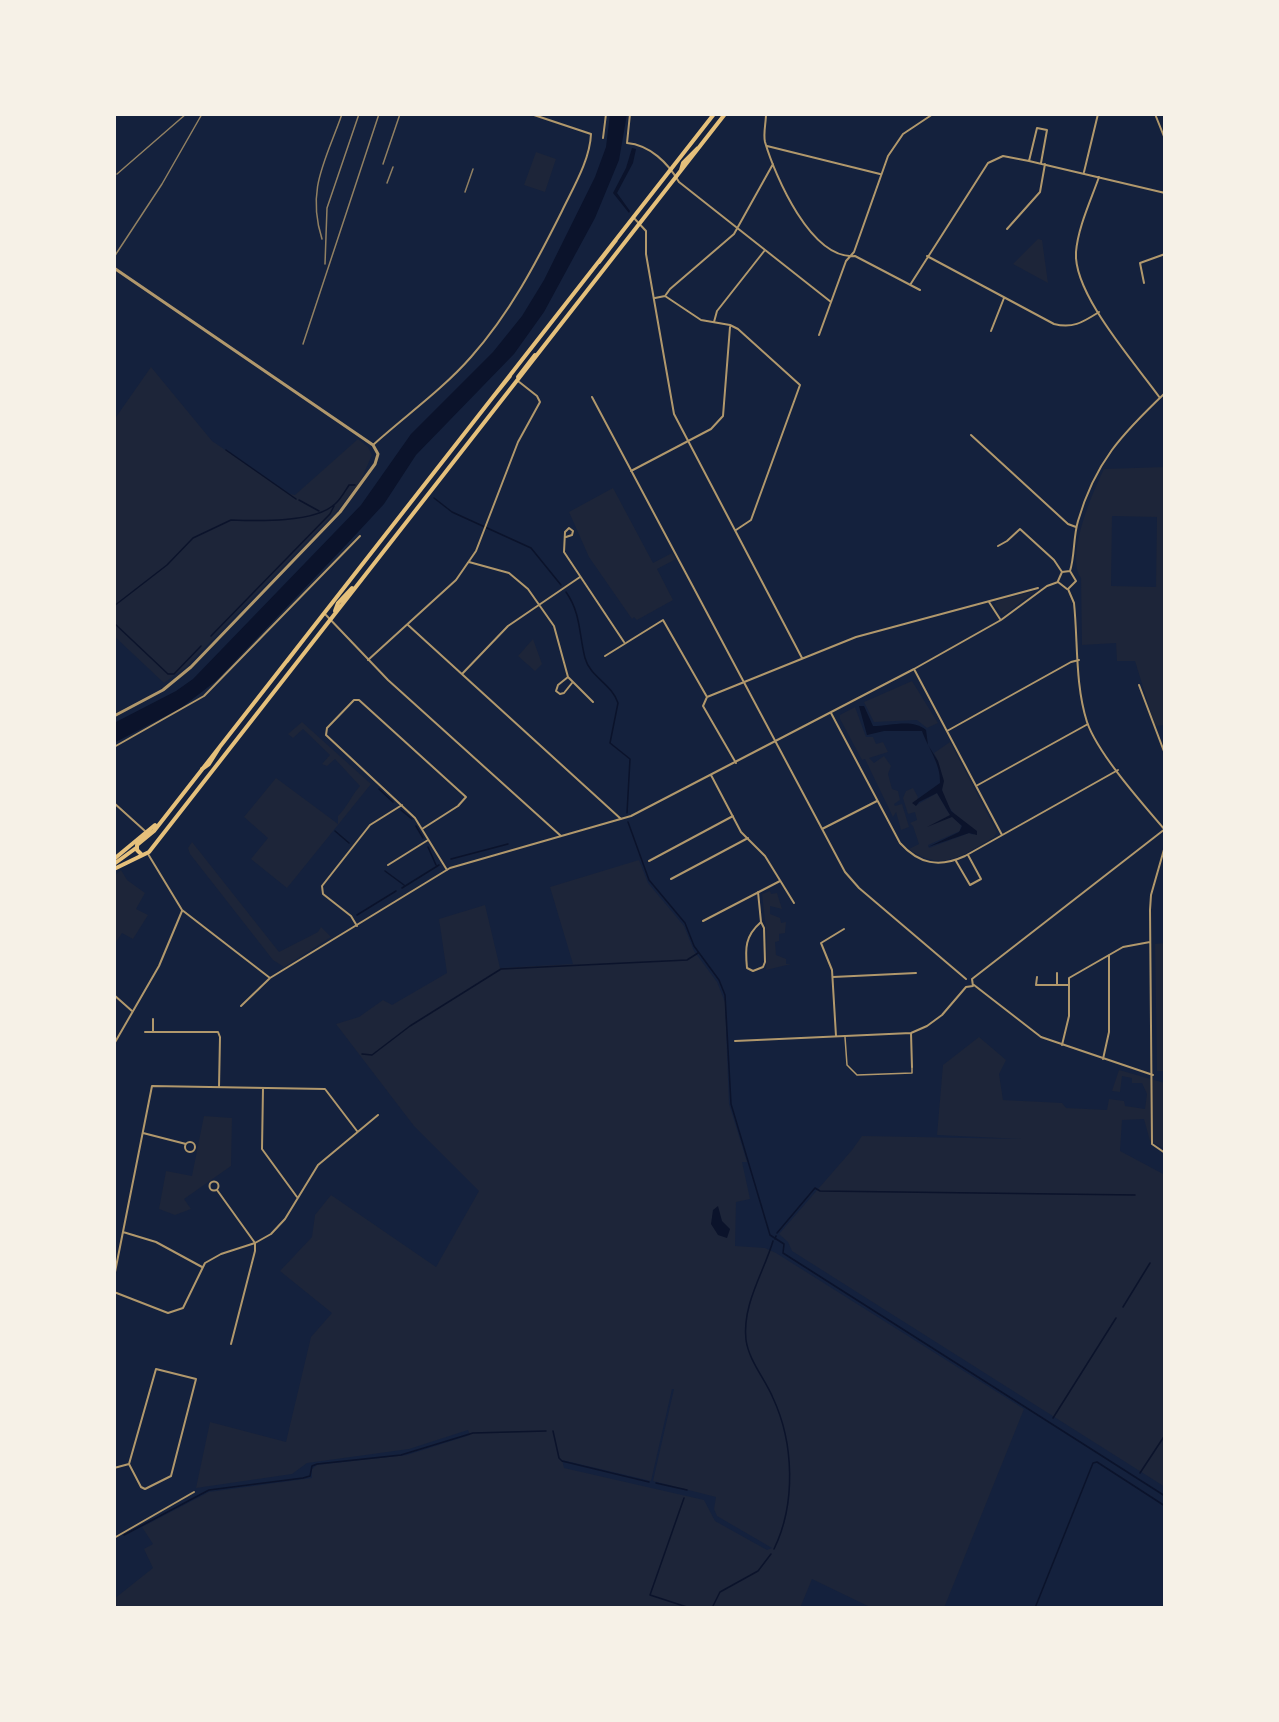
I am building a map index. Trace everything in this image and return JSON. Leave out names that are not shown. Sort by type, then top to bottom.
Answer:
[{"type":"main road","points":[[114,867],[139,842],[144,841],[200,770],[213,759],[223,741],[491,399],[508,382],[512,372],[596,264],[605,258],[633,217],[714,114]]},
{"type":"main road","points":[[114,867],[148,853],[150,847],[334,613],[338,603],[355,586],[725,114]]},
{"type":"main road","points":[[114,859],[162,819]]},
{"type":"main road","points":[[144,841],[150,847]]},
{"type":"main road","points":[[136,847],[141,854]]},
{"type":"street","points":[[373,446],[470,359],[511,307],[538,260],[567,201],[591,134],[531,114]]},
{"type":"street","points":[[603,138],[606,114]]},
{"type":"street","points":[[630,114],[627,143],[638,145],[671,169],[676,177],[738,229],[831,302]]},
{"type":"street","points":[[766,114],[765,140],[767,146],[783,189],[805,227],[822,243],[850,257],[855,256],[920,290]]},
{"type":"street","points":[[819,335],[880,174],[903,134],[933,114]]},
{"type":"street","points":[[1084,172],[1098,114]]},
{"type":"street","points":[[1155,114],[1165,139]]},
{"type":"street","points":[[1007,229],[1040,192],[1047,130],[1037,128],[1029,161]]},
{"type":"street","points":[[767,146],[880,174]]},
{"type":"street","points":[[910,285],[988,163],[1004,156],[1084,172],[1165,193]]},
{"type":"street","points":[[665,297],[670,289],[738,229],[774,164]]},
{"type":"street","points":[[1099,177],[1076,255],[1079,279],[1099,312],[1160,398]]},
{"type":"street","points":[[633,217],[646,231],[646,254],[674,414],[802,657]]},
{"type":"street","points":[[714,322],[717,311],[765,250]]},
{"type":"street","points":[[1144,283],[1140,263],[1165,254]]},
{"type":"street","points":[[927,256],[1063,326],[1079,324],[1099,312]]},
{"type":"street","points":[[114,268],[373,446],[378,454],[375,464],[340,512],[190,667],[163,690],[114,716]]},
{"type":"street","points":[[655,298],[665,297],[701,320],[730,325],[746,335],[798,383],[801,389],[751,520],[736,530]]},
{"type":"street","points":[[991,331],[1005,298]]},
{"type":"street","points":[[631,471],[717,426],[723,416],[730,325]]},
{"type":"street","points":[[369,660],[456,580],[469,562],[488,525],[497,490],[514,451],[540,402],[537,396],[517,380]]},
{"type":"street","points":[[1068,589],[1076,581],[1070,572],[1076,527],[1091,486],[1106,455],[1124,433],[1165,393]]},
{"type":"street","points":[[592,397],[845,872],[859,888],[966,979],[972,979],[1165,829],[1098,744],[1088,724],[1084,710],[1074,603],[1068,589]]},
{"type":"street","points":[[971,435],[1068,524],[1076,527]]},
{"type":"street","points":[[998,546],[1007,542],[1020,529],[1054,560],[1062,572]]},
{"type":"street","points":[[114,747],[204,696],[360,536]]},
{"type":"street","points":[[566,537],[564,552],[624,642]]},
{"type":"street","points":[[469,562],[509,573],[528,589],[554,626],[568,677],[592,702]]},
{"type":"street","points":[[1062,572],[1070,572]]},
{"type":"street","points":[[242,1006],[270,978],[447,870],[621,819],[736,763],[914,669],[1001,620],[1047,586],[1058,582],[1062,572]]},
{"type":"street","points":[[462,674],[508,626],[580,577]]},
{"type":"street","points":[[1058,582],[1062,588],[1068,589]]},
{"type":"street","points":[[736,763],[703,706],[707,697],[856,637],[1038,588]]},
{"type":"street","points":[[989,602],[1001,620]]},
{"type":"street","points":[[324,612],[369,660],[561,836]]},
{"type":"street","points":[[604,656],[663,620],[707,697]]},
{"type":"street","points":[[408,625],[621,819]]},
{"type":"street","points":[[947,730],[1071,662],[1079,660]]},
{"type":"street","points":[[914,669],[1002,835]]},
{"type":"street","points":[[568,677],[556,686],[557,693],[564,693],[572,682]]},
{"type":"street","points":[[1138,685],[1165,754]]},
{"type":"street","points":[[422,829],[458,806],[466,797],[356,699],[327,728],[326,735],[402,805],[422,829],[447,870]]},
{"type":"street","points":[[831,712],[900,843],[913,856],[932,863],[956,860],[968,855],[1118,770]]},
{"type":"street","points":[[976,786],[1088,724]]},
{"type":"street","points":[[711,775],[733,816],[748,838],[765,856],[794,903]]},
{"type":"street","points":[[822,830],[878,801]]},
{"type":"street","points":[[114,803],[145,831]]},
{"type":"street","points":[[357,926],[351,916],[323,894],[321,889],[370,825],[402,805]]},
{"type":"street","points":[[649,861],[733,816]]},
{"type":"street","points":[[671,879],[748,838]]},
{"type":"street","points":[[388,865],[428,840]]},
{"type":"street","points":[[1165,846],[1151,896],[1150,942],[1152,1144],[1165,1153]]},
{"type":"street","points":[[148,853],[182,910],[270,978]]},
{"type":"street","points":[[956,860],[970,885],[981,879],[968,855]]},
{"type":"street","points":[[703,921],[780,881]]},
{"type":"street","points":[[758,892],[761,922],[764,928],[765,962],[756,971],[749,970],[747,964],[748,935],[761,922]]},
{"type":"street","points":[[114,1044],[151,982],[182,910]]},
{"type":"street","points":[[836,1037],[831,963],[821,943],[844,929]]},
{"type":"street","points":[[1062,1045],[1069,1016],[1069,978],[1109,953],[1124,947],[1150,942]]},
{"type":"street","points":[[1103,1059],[1109,1032],[1109,953]]},
{"type":"street","points":[[833,977],[916,973]]},
{"type":"street","points":[[1057,973],[1057,985]]},
{"type":"street","points":[[1037,977],[1036,985],[1069,985]]},
{"type":"street","points":[[966,979],[964,983],[966,987]]},
{"type":"street","points":[[972,979],[974,985],[1034,1033],[1153,1076]]},
{"type":"street","points":[[735,1041],[910,1033],[927,1026],[942,1015],[966,987],[974,985]]},
{"type":"street","points":[[114,995],[132,1011]]},
{"type":"street","points":[[153,1019],[153,1032]]},
{"type":"street","points":[[145,1032],[218,1032],[220,1037],[219,1087]]},
{"type":"street","points":[[910,1033],[912,1066]]},
{"type":"street","points":[[114,1277],[152,1086],[325,1089],[357,1131]]},
{"type":"street","points":[[263,1088],[262,1149],[298,1197]]},
{"type":"street","points":[[114,1292],[160,1311],[177,1311],[187,1303],[202,1267],[221,1254],[255,1243],[271,1234],[280,1225],[318,1165],[378,1115]]},
{"type":"street","points":[[143,1133],[186,1144]]},
{"type":"street","points":[[217,1190],[255,1243],[255,1251],[231,1344]]},
{"type":"street","points":[[123,1232],[156,1242],[202,1267]]},
{"type":"street","points":[[156,1369],[196,1379],[171,1476],[145,1489],[139,1484],[129,1464],[153,1372],[156,1369]]},
{"type":"street","points":[[114,1468],[129,1464]]},
{"type":"street","points":[[114,1538],[194,1492]]},
{"type":"lane","points":[[845,1037],[847,1065],[857,1075],[912,1073],[912,1066]]},
{"type":"shaded area","points":[[610,114],[627,114],[619,160],[595,218],[544,312],[514,354],[416,455],[384,504],[216,681],[181,708],[114,743],[114,723],[176,691],[193,679],[361,505],[411,434],[493,352],[522,316],[544,280],[595,177],[606,147]]},
{"type":"shaded area","points":[[632,148],[636,149],[633,163],[617,193],[630,211],[629,213],[613,193],[626,168]]},
{"type":"shaded area","points":[[536,152],[556,159],[545,192],[524,185]]},
{"type":"shaded area","points":[[1038,239],[1042,240],[1048,283],[1013,264]]},
{"type":"shaded area","points":[[151,367],[212,441],[290,494],[295,495],[358,439],[368,447],[372,455],[360,482],[338,510],[186,667],[164,683],[114,636],[114,420]]},
{"type":"shaded area","points":[[1165,467],[1165,725],[1155,726],[1135,661],[1117,661],[1116,643],[1082,645],[1081,578],[1076,555],[1082,523],[1104,469]],"holes":[[[1112,516],[1157,517],[1156,587],[1111,586]]]},
{"type":"shaded area","points":[[613,488],[653,563],[672,553],[676,559],[657,569],[673,600],[637,620],[634,617],[632,619],[589,557],[569,512]]},
{"type":"shaded area","points":[[1035,591],[1004,615],[994,605],[997,601]]},
{"type":"shaded area","points":[[533,639],[542,664],[535,671],[518,656]]},
{"type":"shaded area","points":[[912,681],[938,723],[927,728],[917,720],[874,722],[864,702]]},
{"type":"shaded area","points":[[859,706],[864,706],[873,726],[908,723],[921,726],[926,730],[928,745],[922,731],[884,731],[867,735]]},
{"type":"shaded area","points":[[855,707],[866,737],[873,737],[876,744],[883,742],[888,752],[869,758],[874,763],[884,756],[891,766],[888,774],[892,789],[898,791],[900,800],[894,804],[895,806],[902,804],[909,827],[901,830],[896,812],[893,817],[865,759],[862,760],[840,719],[840,715]]},
{"type":"shaded area","points":[[302,722],[371,784],[287,888],[251,859],[268,838],[244,817],[276,778],[338,824],[338,816],[360,786],[335,759],[327,766],[322,764],[330,755],[303,729],[293,738],[288,734]]},
{"type":"shaded area","points":[[950,742],[997,832],[994,837],[962,855],[952,859],[932,860],[909,849],[919,844],[910,823],[917,820],[915,812],[908,814],[903,798],[906,791],[913,788],[918,797],[915,806],[937,793],[948,812],[961,825],[960,831],[928,845],[929,848],[969,833],[974,835],[950,808],[943,796],[941,775],[934,753]]},
{"type":"shaded area","points":[[929,746],[938,761],[944,781],[942,790],[951,811],[977,831],[977,835],[969,833],[928,847],[959,832],[962,826],[952,817],[927,827],[950,815],[937,793],[919,802],[916,806],[912,803],[940,783],[938,769]]},
{"type":"shaded area","points":[[192,842],[279,952],[318,932],[321,927],[331,937],[284,967],[273,960],[190,854],[188,848]]},
{"type":"shaded area","points":[[639,860],[648,883],[684,926],[694,951],[717,982],[725,1002],[729,1104],[747,1162],[742,1162],[750,1199],[736,1202],[735,1246],[765,1248],[776,1253],[1024,1409],[944,1608],[872,1608],[812,1579],[800,1608],[114,1608],[114,1599],[153,1568],[144,1549],[153,1544],[142,1527],[209,1492],[312,1478],[312,1469],[317,1465],[407,1455],[470,1435],[468,1430],[409,1449],[307,1463],[292,1474],[196,1488],[210,1422],[286,1442],[311,1337],[332,1313],[280,1271],[312,1237],[315,1215],[331,1195],[436,1267],[479,1191],[414,1126],[336,1024],[359,1017],[383,1000],[392,1005],[447,973],[439,919],[485,905],[500,968],[573,964],[550,887]],"holes":[[[672,1389],[674,1389],[653,1481],[716,1497],[714,1509],[717,1516],[772,1548],[767,1550],[715,1521],[704,1500],[564,1468],[562,1460],[651,1481]]]},
{"type":"shaded area","points":[[121,870],[127,880],[145,893],[136,909],[148,915],[133,939],[122,933],[114,945],[114,876]]},
{"type":"shaded area","points":[[770,891],[771,894],[777,893],[782,909],[770,906],[770,914],[780,918],[781,923],[786,922],[785,933],[779,934],[779,941],[775,942],[776,955],[786,959],[786,964],[791,964],[766,970],[767,938],[762,894]]},
{"type":"shaded area","points":[[1165,943],[1165,1071],[1157,1071],[1155,944]]},
{"type":"shaded area","points":[[979,1037],[1006,1060],[999,1074],[1003,1100],[1062,1103],[1066,1108],[1107,1110],[1109,1099],[1124,1101],[1125,1106],[1145,1109],[1147,1094],[1142,1083],[1132,1083],[1132,1078],[1122,1076],[1120,1092],[1112,1091],[1119,1070],[1165,1083],[1165,1149],[1150,1141],[1144,1119],[1122,1120],[1120,1151],[1165,1175],[1165,1487],[792,1251],[788,1242],[779,1234],[862,1136],[1022,1139],[937,1135],[943,1065]]},
{"type":"shaded area","points":[[204,1116],[232,1118],[231,1166],[184,1199],[191,1209],[175,1215],[159,1209],[166,1171],[192,1176]]},
{"type":"shaded area","points":[[718,1206],[722,1221],[730,1229],[727,1238],[718,1235],[711,1224],[713,1210]]},
{"type":"waterway","points":[[226,450],[296,499]]},
{"type":"waterway","points":[[114,606],[167,565],[193,538],[231,520],[285,520],[314,515],[335,504],[349,485],[355,485]]},
{"type":"waterway","points":[[434,498],[452,512],[531,548],[561,585]]},
{"type":"waterway","points":[[299,500],[319,511]]},
{"type":"waterway","points":[[211,636],[330,514],[334,506]]},
{"type":"waterway","points":[[566,592],[577,616],[588,665],[615,696],[618,703],[610,743],[630,759],[627,813]]},
{"type":"waterway","points":[[114,623],[168,674],[174,674],[201,646]]},
{"type":"waterway","points":[[379,789],[393,802]]},
{"type":"waterway","points":[[401,810],[412,819]]},
{"type":"waterway","points":[[628,822],[649,880],[685,923],[694,946],[719,980],[725,995],[731,1104],[770,1235],[784,1244],[783,1253],[1165,1496]]},
{"type":"waterway","points":[[416,826],[423,838]]},
{"type":"waterway","points":[[335,831],[349,843]]},
{"type":"waterway","points":[[451,859],[508,844]]},
{"type":"waterway","points":[[428,847],[436,865]]},
{"type":"waterway","points":[[402,888],[439,865]]},
{"type":"waterway","points":[[385,871],[404,885]]},
{"type":"waterway","points":[[357,915],[396,891]]},
{"type":"waterway","points":[[362,1054],[372,1055],[410,1026],[501,969],[687,960],[698,953]]},
{"type":"waterway","points":[[777,1233],[815,1188],[820,1191],[1135,1195]]},
{"type":"waterway","points":[[773,1241],[750,1301],[746,1340],[754,1363],[770,1391],[780,1416],[788,1454],[789,1493],[786,1513],[774,1549]]},
{"type":"waterway","points":[[1123,1307],[1150,1263]]},
{"type":"waterway","points":[[1053,1418],[1116,1318]]},
{"type":"waterway","points":[[124,1535],[209,1490],[303,1478],[310,1476],[312,1466],[317,1464],[401,1455],[473,1433],[546,1431]]},
{"type":"waterway","points":[[553,1431],[559,1458],[562,1461],[649,1482]]},
{"type":"waterway","points":[[1140,1473],[1165,1435]]},
{"type":"waterway","points":[[1035,1608],[1093,1463],[1097,1462],[1165,1506]]},
{"type":"waterway","points":[[656,1483],[687,1490]]},
{"type":"waterway","points":[[684,1498],[650,1595],[690,1608]]},
{"type":"waterway","points":[[712,1608],[720,1592],[758,1571],[771,1554]]},
{"type":"railway","points":[[117,174],[186,114]]},
{"type":"railway","points":[[114,257],[162,184],[202,114]]},
{"type":"railway","points":[[322,239],[316,205],[317,190],[324,161],[342,114]]},
{"type":"railway","points":[[325,264],[327,208],[359,114]]},
{"type":"railway","points":[[303,344],[379,114]]},
{"type":"railway","points":[[383,164],[400,114]]},
{"type":"railway","points":[[387,183],[393,167]]},
{"type":"railway","points":[[465,192],[473,169]]}]
